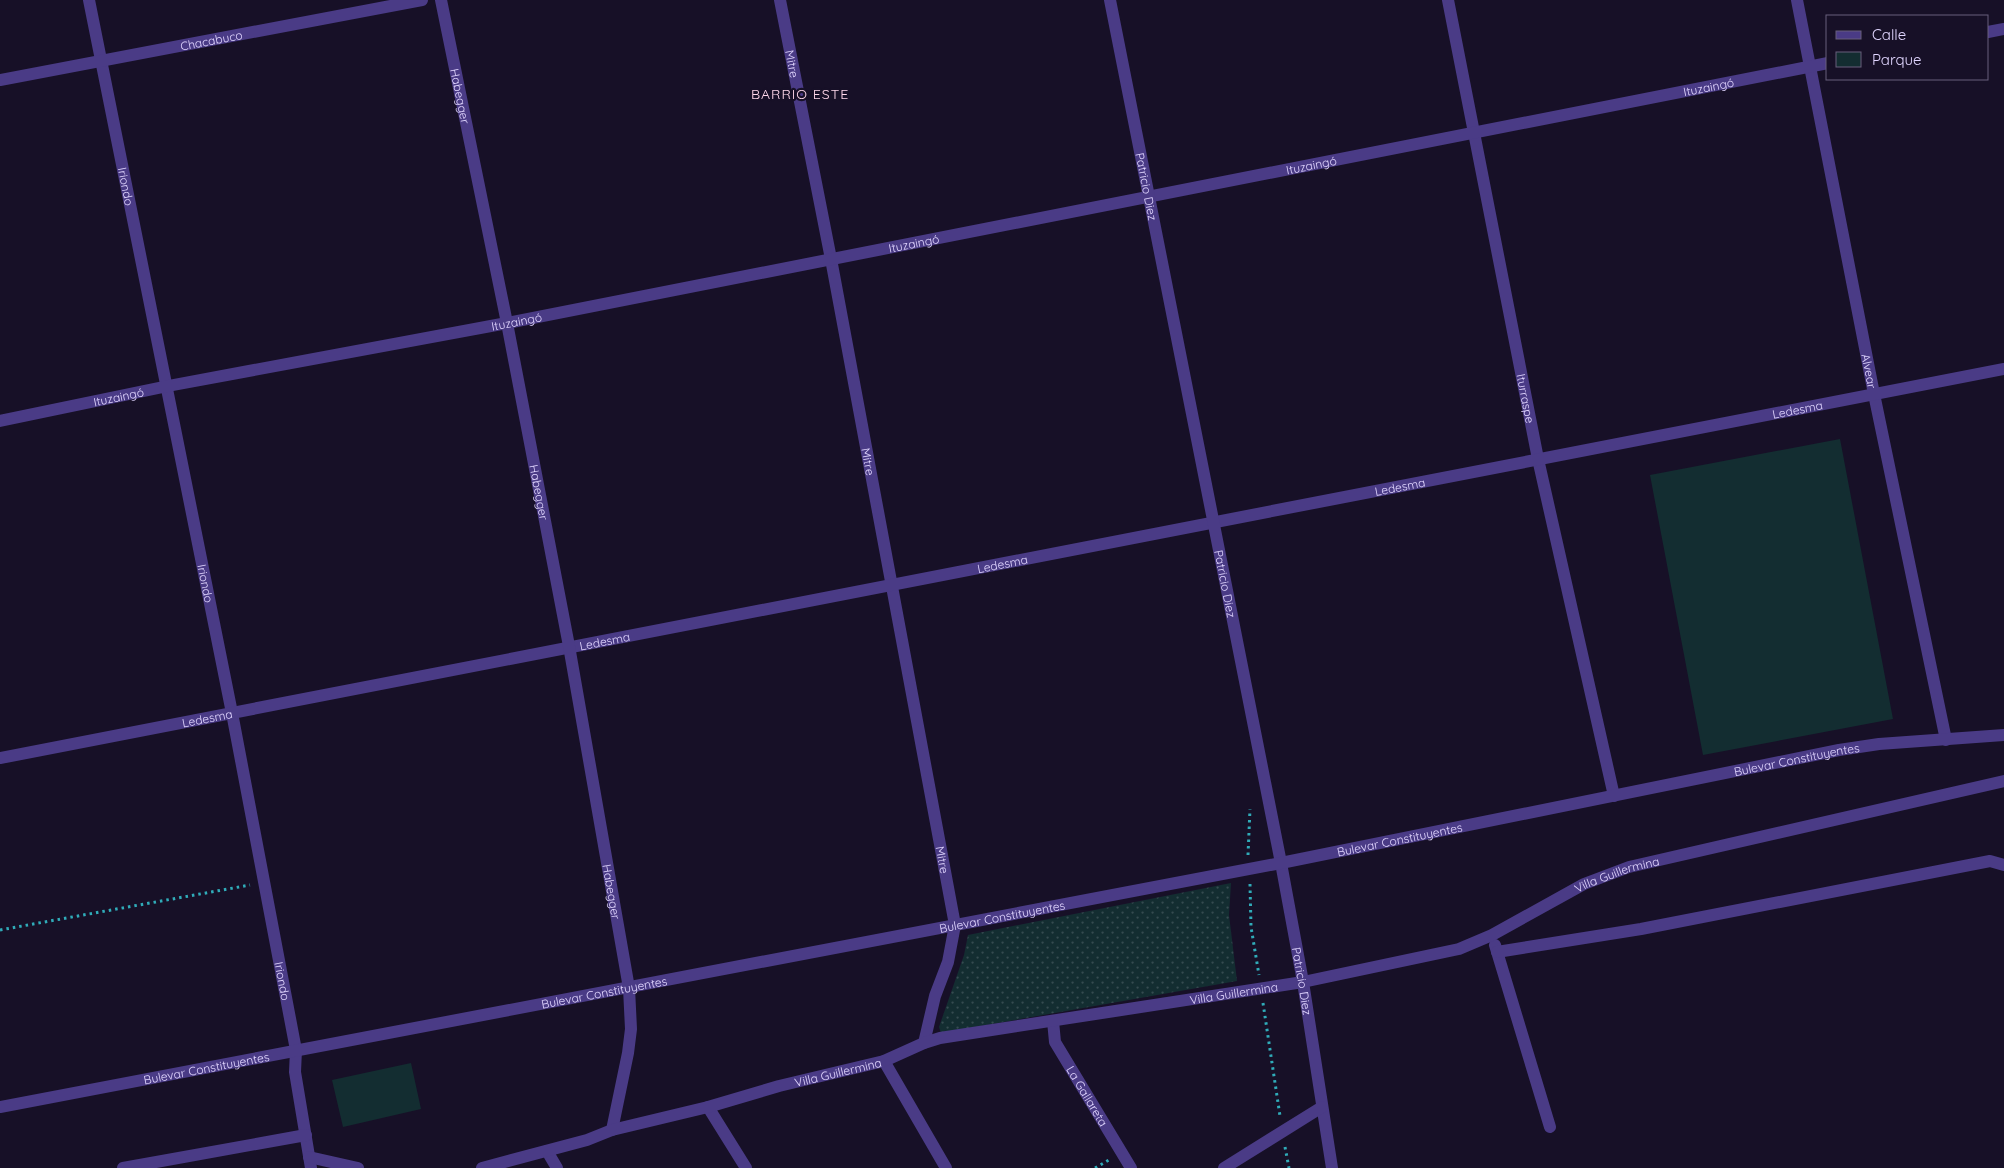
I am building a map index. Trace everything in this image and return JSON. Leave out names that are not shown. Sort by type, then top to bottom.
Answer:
[{"type":"street","name":"Iriondo","points":[[89,0],[168,386],[232,713],[296,1050],[295,1072],[310,1163]]},
{"type":"street","name":"Chacabuco","points":[[0,80],[422,0]]},
{"type":"street","name":"Habegger","points":[[441,0],[507,323],[569,646],[629,988],[631,1029],[612,1130]]},
{"type":"street","name":"Mitre","points":[[780,0],[955,924]]},
{"type":"street","name":"Patricio Diez","points":[[1110,0],[1281,863],[1303,982],[1332,1168]]},
{"type":"street","name":"Iturraspe","points":[[1448,0],[1538,459],[1614,796]]},
{"type":"street","name":"Alvear","points":[[1797,0],[1874,394],[1946,740]]},
{"type":"street","points":[[1989,32],[2004,29]]},
{"type":"street","name":"Ituzaingó","points":[[0,421],[168,386],[507,323],[1826,63]]},
{"type":"street","name":"Ledesma","points":[[0,758],[2004,368]]},
{"type":"street","name":"Bulevar Constituyentes","points":[[0,1107],[1281,863],[1840,750],[1878,744],[2004,734]]},
{"type":"street","name":"Villa Guillermina","points":[[482,1168],[587,1140],[612,1130],[708,1107],[779,1086],[884,1061],[940,1038],[1303,982],[1459,949],[1492,935],[1584,884],[1629,867],[2004,781]]},
{"type":"street","points":[[1497,952],[1642,929],[1990,861],[2004,865]]},
{"type":"street","points":[[924,1043],[936,996],[948,962],[955,924]]},
{"type":"street","points":[[1492,935],[1550,1127]]},
{"type":"street","name":"La Gallareta","points":[[1053,1021],[1054,1042],[1132,1168]]},
{"type":"street","points":[[884,1061],[946,1168]]},
{"type":"street","points":[[708,1107],[746,1168]]},
{"type":"street","points":[[1224,1168],[1322,1108]]},
{"type":"street","points":[[123,1168],[306,1134]]},
{"type":"street","points":[[547,1151],[557,1168]]},
{"type":"street","points":[[310,1163],[358,1168]]},
{"type":"path","points":[[0,930],[264,882]]},
{"type":"green space","points":[[1840,439],[1893,719],[1703,755],[1650,475]]},
{"type":"green space","points":[[1231,883],[1229,915],[1237,981],[941,1033],[939,1027],[964,955],[968,935]]},
{"type":"green space","points":[[411,1063],[421,1109],[343,1127],[332,1080]]},
{"type":"district","name":"BARRIO ESTE","points":[[800,94]]}]
